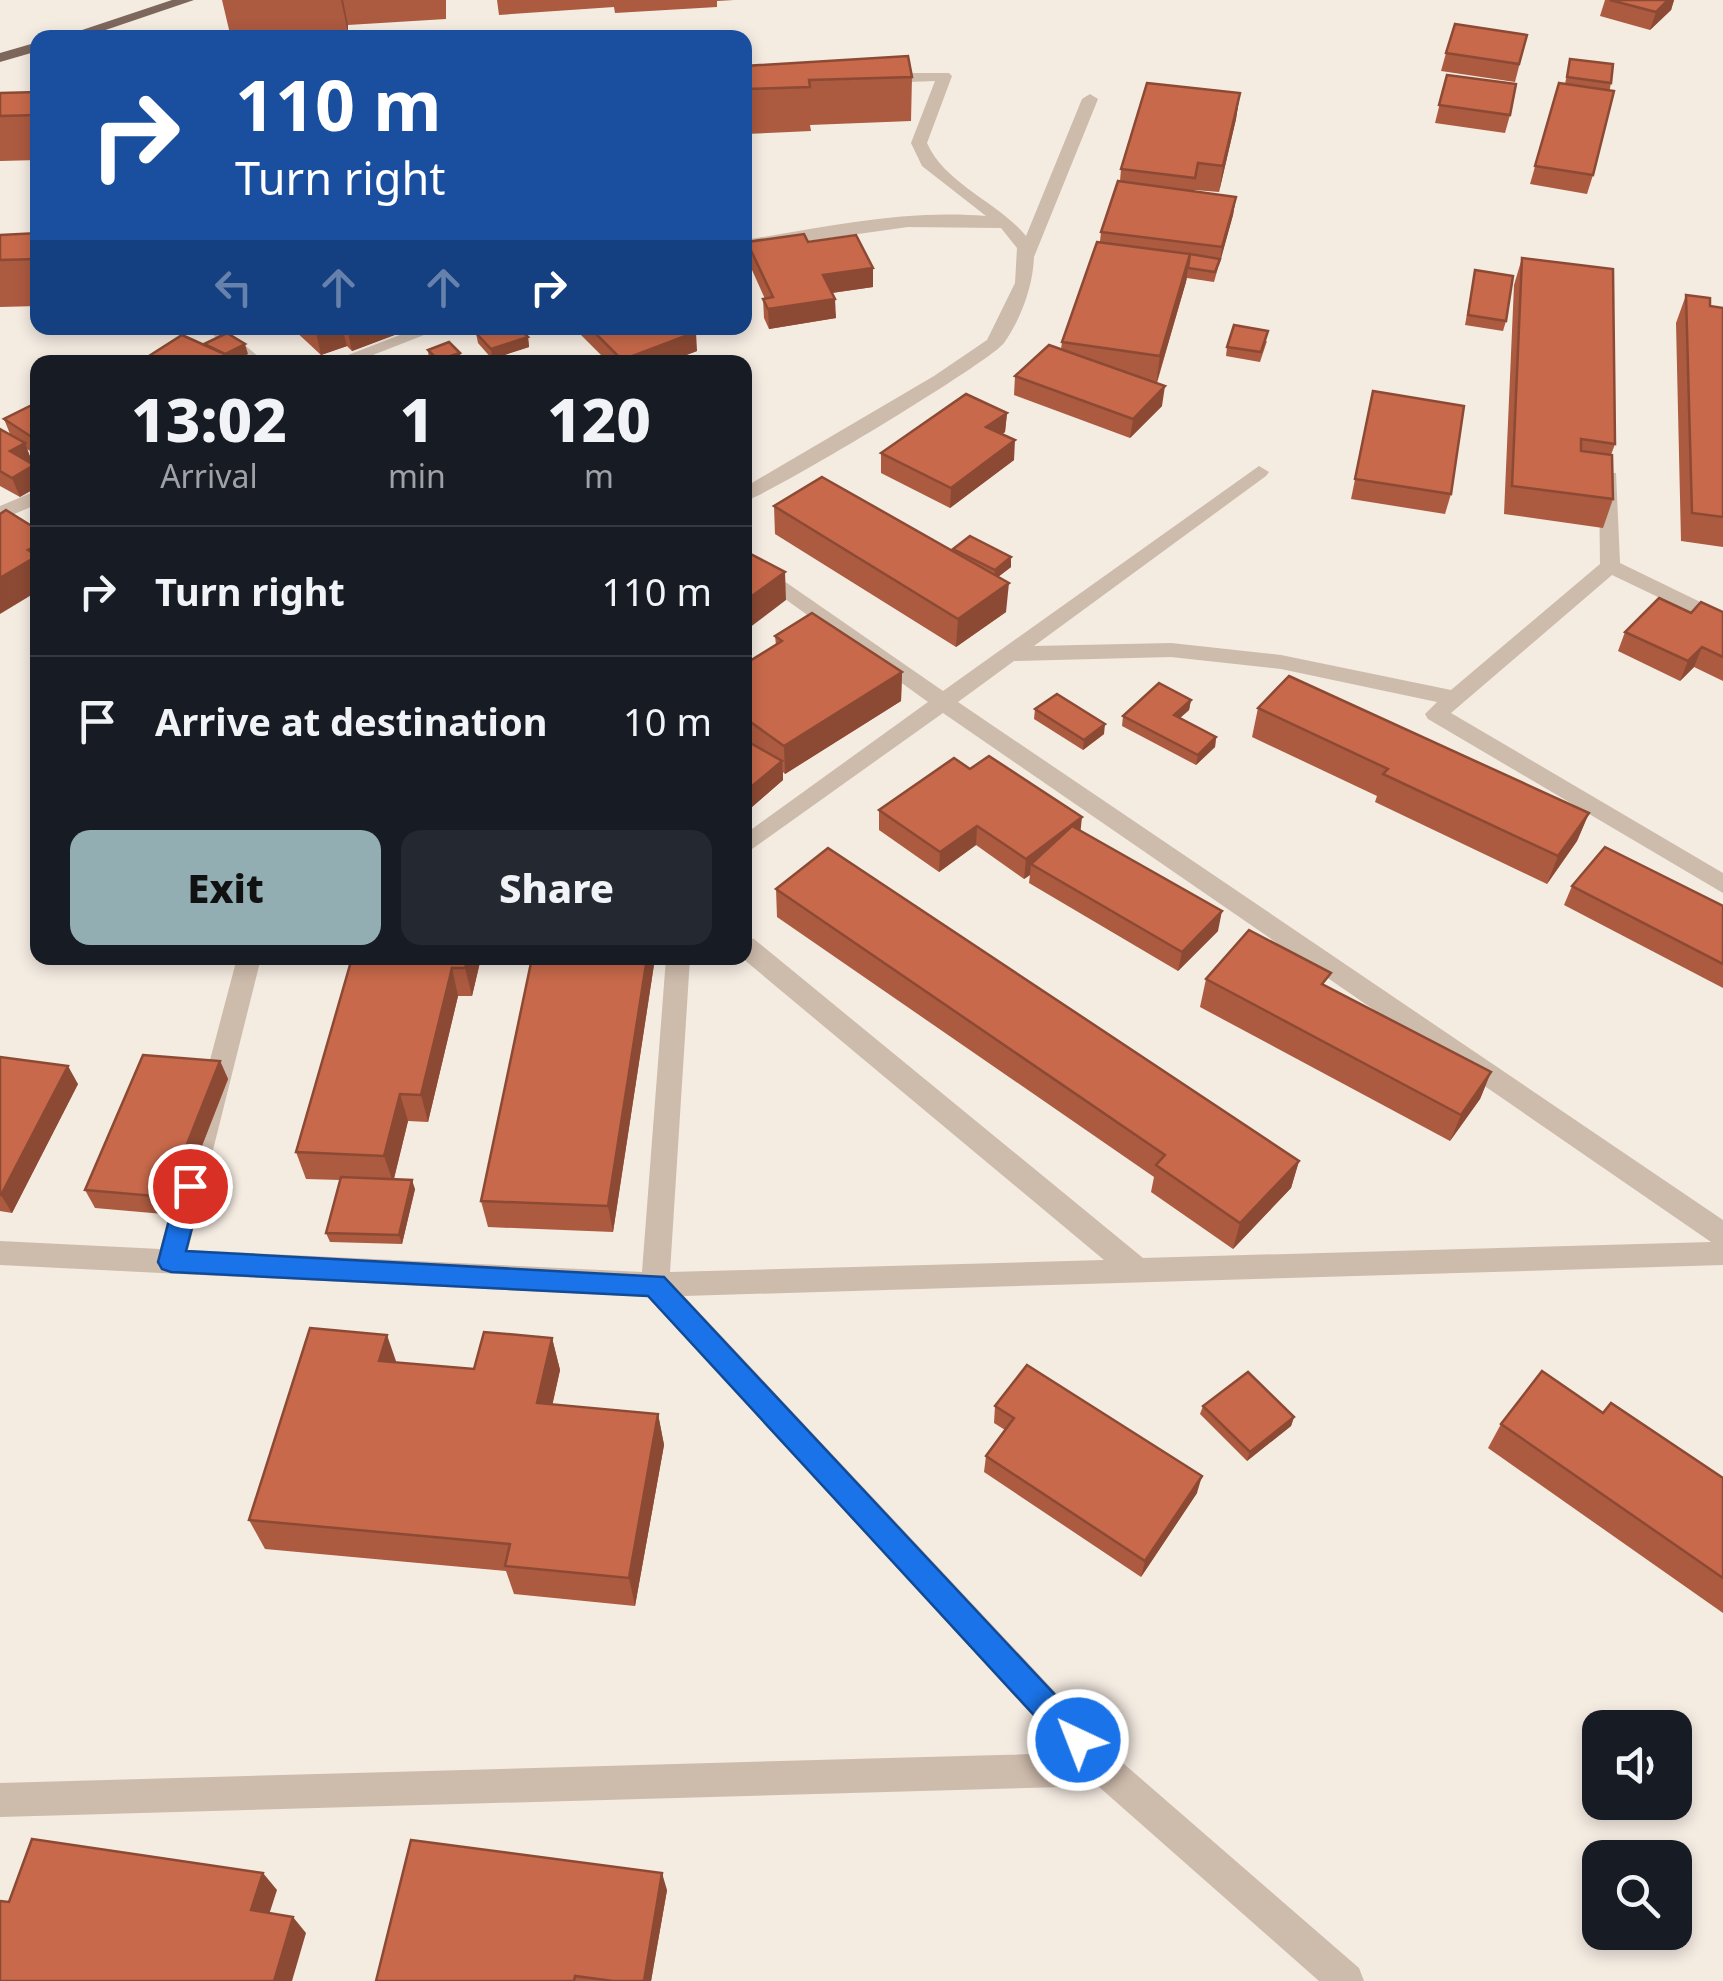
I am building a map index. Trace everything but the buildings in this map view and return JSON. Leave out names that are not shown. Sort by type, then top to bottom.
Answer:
[{"type":"main road","points":[[91,30],[187,0]]},
{"type":"main road","points":[[0,58],[30,49]]},
{"type":"street","points":[[752,492],[941,380],[994,343],[1024,283],[1026,248],[1006,223],[928,163],[919,143],[944,76],[864,78]]},
{"type":"street","points":[[1026,256],[1090,98]]},
{"type":"street","points":[[752,244],[851,228],[970,219],[1006,223]]},
{"type":"street","points":[[223,335],[247,355]]},
{"type":"street","points":[[359,355],[414,335]]},
{"type":"street","points":[[1608,452],[1610,566]]},
{"type":"street","points":[[752,841],[1260,472]]},
{"type":"street","points":[[0,514],[30,500]]},
{"type":"street","points":[[752,565],[941,701],[1723,1235]]},
{"type":"street","points":[[1610,566],[1723,620]]},
{"type":"street","points":[[1610,566],[1436,714],[1723,884]]},
{"type":"street","points":[[1006,654],[1171,650],[1281,662],[1454,698]]},
{"type":"street","points":[[752,952],[1138,1271]]},
{"type":"street","points":[[171,1262],[247,965]]},
{"type":"street","points":[[677,965],[654,1285],[1104,1769],[1346,1981]]},
{"type":"street","points":[[0,1253],[654,1285],[1723,1253]]},
{"type":"street","points":[[0,1800],[1104,1769]]},
{"type":"route","points":[[190,1186],[171,1262],[654,1285],[1078,1740]]}]
